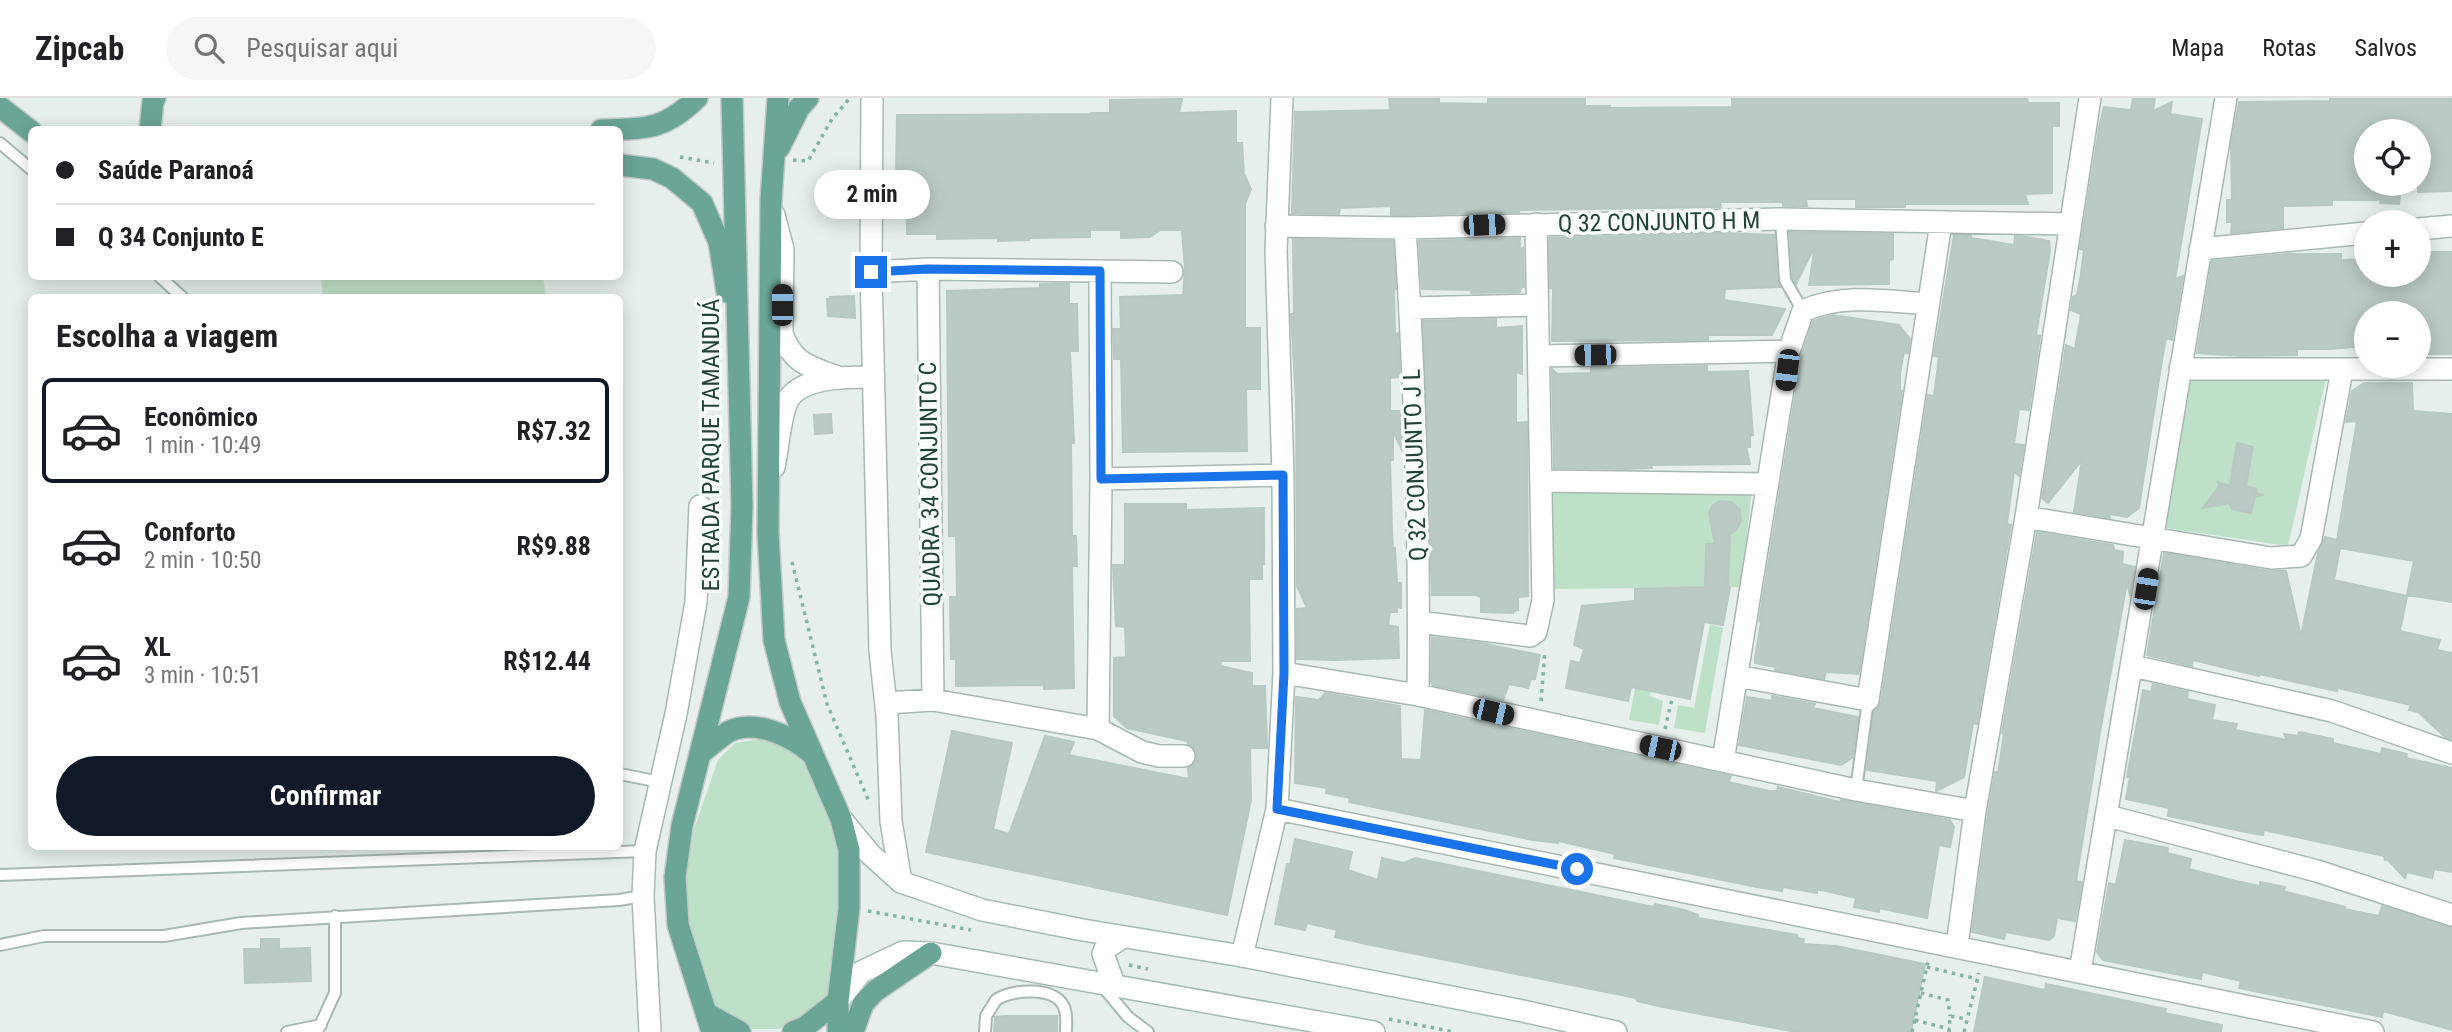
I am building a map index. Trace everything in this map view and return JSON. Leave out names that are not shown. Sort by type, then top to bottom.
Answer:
[{"type":"main road","points":[[150,126],[155,98]]},
{"type":"main road","points":[[623,129],[653,127],[679,116],[697,98]]},
{"type":"main road","name":"ESTRADA PARQUE TAMANDUÁ","points":[[709,1022],[678,925],[675,877],[682,827],[739,597],[742,507],[732,98]]},
{"type":"main road","points":[[778,98],[771,200],[768,493],[774,640],[790,702],[841,819],[849,850],[849,908],[838,1001],[838,1032]]},
{"type":"main road","points":[[774,159],[799,108],[808,98]]},
{"type":"main road","points":[[0,107],[28,129]]},
{"type":"main road","points":[[623,165],[653,169],[672,178],[702,203],[719,242],[740,366]]},
{"type":"main road","points":[[701,753],[730,731],[749,728],[768,729],[811,753]]},
{"type":"main road","points":[[853,1032],[863,1004],[875,991],[931,953]]},
{"type":"main road","points":[[793,1032],[805,1027],[838,1001]]},
{"type":"main road","points":[[709,1022],[740,1032]]},
{"type":"street","points":[[872,98],[871,272],[880,651],[887,709],[891,821],[901,882]]},
{"type":"street","points":[[1242,956],[1277,809],[1284,673],[1283,475],[1276,226],[1282,98]]},
{"type":"street","points":[[1957,946],[1975,811],[2026,517],[2090,98]]},
{"type":"street","points":[[2080,972],[2226,98]]},
{"type":"street","points":[[771,200],[783,250],[782,332],[785,343],[794,358],[838,377]]},
{"type":"street","name":"Q 32 CONJUNTO H M","points":[[1276,226],[1405,228],[1781,219],[2070,224]]},
{"type":"street","points":[[1737,676],[1868,700],[1941,223]]},
{"type":"street","points":[[1419,622],[1530,636],[1536,632],[1543,600],[1536,224]]},
{"type":"street","points":[[2431,228],[2452,226]]},
{"type":"street","name":"Q 32 CONJUNTO J L","points":[[1405,228],[1410,308],[1419,622],[1418,695]]},
{"type":"street","points":[[2200,249],[2354,234]]},
{"type":"street","points":[[871,272],[928,269],[1172,272]]},
{"type":"street","name":"QUADRA 34 CONJUNTO C","points":[[928,269],[933,700]]},
{"type":"street","points":[[1098,729],[1100,271]]},
{"type":"street","points":[[1723,761],[1789,351],[1802,312],[1852,300],[1928,304]]},
{"type":"street","points":[[1410,308],[1538,305]]},
{"type":"street","points":[[1540,356],[1789,351]]},
{"type":"street","points":[[2180,369],[2452,369]]},
{"type":"street","points":[[2026,517],[2272,558],[2301,556],[2311,539],[2342,370]]},
{"type":"street","points":[[768,493],[788,401],[804,387],[838,377],[873,377]]},
{"type":"street","points":[[1101,479],[1283,475]]},
{"type":"street","points":[[1542,481],[1768,484]]},
{"type":"street","points":[[650,1032],[643,896],[645,852],[676,714],[696,602],[700,506]]},
{"type":"street","points":[[2133,666],[2332,711],[2452,753]]},
{"type":"street","points":[[1284,673],[1418,695],[1856,790],[1975,811]]},
{"type":"street","points":[[887,709],[933,700],[1098,729],[1142,752],[1159,757],[1184,756]]},
{"type":"street","points":[[676,714],[709,723]]},
{"type":"street","points":[[1277,809],[2373,1032]]},
{"type":"street","points":[[2108,816],[2317,871],[2452,915]]},
{"type":"street","points":[[841,819],[871,855],[901,882],[982,910],[1242,956],[1524,1011],[1616,1032]]},
{"type":"street","points":[[1107,983],[1102,954],[1123,937]]},
{"type":"street","points":[[838,1001],[861,972],[903,952],[931,953],[1107,983],[1304,1025],[1381,1025]]},
{"type":"lane","points":[[0,144],[28,167]]},
{"type":"lane","points":[[1781,219],[1784,281],[1802,312]]},
{"type":"lane","points":[[163,280],[179,294]]},
{"type":"lane","points":[[1856,790],[1868,700]]},
{"type":"lane","points":[[623,775],[660,782]]},
{"type":"lane","points":[[0,875],[645,852]]},
{"type":"lane","points":[[0,945],[44,936],[164,936],[241,923],[619,900],[643,896]]},
{"type":"lane","points":[[287,1032],[319,1028],[335,993],[335,916]]},
{"type":"lane","points":[[1019,968],[1021,991]]},
{"type":"lane","points":[[1107,983],[1128,1017],[1148,1032]]},
{"type":"lane","points":[[985,1032],[986,1016],[996,1000],[1021,991],[1056,997],[1065,1009],[1066,1032]]},
{"type":"path","points":[[774,159],[808,161],[832,119],[849,98]]},
{"type":"path","points":[[677,156],[717,164],[734,163]]},
{"type":"path","points":[[791,561],[827,704],[874,810]]},
{"type":"path","points":[[1536,632],[1545,648],[1540,695],[1543,723]]},
{"type":"path","points":[[1660,748],[1672,699]]},
{"type":"path","points":[[849,908],[983,932]]},
{"type":"path","points":[[1912,1032],[1933,941]]},
{"type":"path","points":[[1964,1032],[1984,951]]},
{"type":"path","points":[[1102,954],[1125,964],[1152,969]]},
{"type":"path","points":[[1927,967],[1977,979]]},
{"type":"path","points":[[1915,1020],[1949,1030],[1948,1000],[1921,993]]},
{"type":"path","points":[[1950,1016],[1967,1019]]},
{"type":"path","points":[[1381,1025],[1454,1032]]},
{"type":"green space","points":[[543,280],[546,294],[323,294],[321,281]]},
{"type":"green space","points":[[2184,367],[2327,374],[2288,546],[2159,527]]},
{"type":"green space","points":[[1552,490],[1752,490],[1741,587],[1554,589]]},
{"type":"green space","points":[[1666,616],[1650,696],[1663,701],[1659,725],[1629,720],[1644,643]]},
{"type":"green space","points":[[1710,624],[1723,628],[1705,733],[1674,728],[1678,705],[1694,708]]},
{"type":"green space","points":[[770,738],[806,755],[837,820],[844,908],[833,995],[802,1020],[779,1029],[751,1029],[730,1020],[712,1005],[687,925],[685,878],[694,829],[718,760],[735,743]]},
{"type":"building","points":[[1389,98],[1439,98],[1439,103],[1488,104],[1488,99],[1585,98],[1585,106],[1610,108],[1732,107],[1732,98],[2027,98],[2028,103],[2059,103],[2059,126],[2052,126],[2052,193],[2025,194],[2028,204],[1905,204],[1905,207],[1856,207],[1856,199],[1806,199],[1807,206],[1783,206],[1783,202],[1720,202],[1721,207],[1391,215],[1391,206],[1340,208],[1339,214],[1292,213],[1295,112],[1390,110]]},
{"type":"building","points":[[2133,98],[2155,98],[2153,111],[2172,102],[2170,114],[2202,119],[2175,279],[2183,276],[2172,340],[2166,338],[2139,508],[2127,517],[2109,514],[2110,518],[2074,512],[2082,460],[2048,503],[2042,498],[2066,345],[2075,349],[2081,314],[2071,310],[2081,274],[2084,250],[2080,249],[2099,128],[2104,107],[2131,110]]},
{"type":"building","points":[[2330,98],[2452,98],[2452,191],[2431,192],[2431,119],[2354,119],[2354,196],[2400,196],[2399,204],[2380,203],[2381,200],[2332,200],[2332,205],[2283,206],[2283,228],[2231,233],[2232,222],[2227,222],[2227,200],[2232,200],[2231,145],[2239,102],[2330,101]]},
{"type":"building","points":[[1182,99],[1179,113],[1236,111],[1236,143],[1242,143],[1244,174],[1251,189],[1245,204],[1245,328],[1260,328],[1260,389],[1246,389],[1247,451],[1123,452],[1121,359],[1114,359],[1113,329],[1121,329],[1120,297],[1183,295],[1185,271],[1182,230],[1160,230],[1150,237],[1121,238],[1121,230],[1090,230],[1090,237],[998,241],[998,238],[937,239],[937,234],[907,234],[906,178],[896,178],[897,115],[1093,114],[1110,113],[1110,100]]},
{"type":"building","points":[[1790,232],[1893,234],[1889,284],[1809,285],[1815,246],[1796,284],[1793,278]]},
{"type":"building","points":[[1728,233],[1774,235],[1777,281],[1780,287],[1725,289],[1724,300],[1785,309],[1772,335],[1708,335],[1708,340],[1552,341],[1553,288],[1550,288],[1549,238]]},
{"type":"building","points":[[1954,235],[1971,235],[1971,238],[2014,245],[2015,236],[2022,236],[2049,241],[2050,251],[2036,335],[2040,336],[2029,410],[2019,409],[2014,444],[2024,445],[2019,476],[2014,471],[2007,524],[2011,525],[1977,724],[1973,723],[1964,777],[1936,791],[1937,781],[1867,770],[1874,711],[1881,702],[1928,395],[1934,396],[1939,357],[1934,356]]},
{"type":"building","points":[[1520,238],[1520,250],[1523,248],[1524,287],[1521,287],[1520,292],[1470,293],[1476,290],[1422,289],[1419,241]]},
{"type":"building","points":[[1293,239],[1393,241],[1395,335],[1398,333],[1400,377],[1390,378],[1390,411],[1401,411],[1403,452],[1393,431],[1393,460],[1390,460],[1393,548],[1397,583],[1401,583],[1401,608],[1397,607],[1397,612],[1390,612],[1388,625],[1398,627],[1399,658],[1297,659],[1297,609],[1307,608],[1297,586],[1296,401],[1291,314],[1294,314]]},
{"type":"building","points":[[2431,252],[2452,252],[2452,354],[2431,354],[2431,301],[2354,301],[2354,347],[2297,349],[2297,355],[2197,353],[2212,261],[2287,254],[2341,254],[2341,260],[2354,259],[2354,287],[2431,287]]},
{"type":"building","points":[[1040,284],[1069,284],[1069,304],[1077,304],[1078,351],[1070,351],[1074,443],[1071,443],[1072,536],[1076,536],[1077,566],[1072,566],[1074,688],[1044,689],[1044,685],[956,686],[956,659],[951,659],[950,597],[957,597],[956,536],[949,536],[947,291],[1040,288]]},
{"type":"building","points":[[854,296],[855,318],[828,316],[827,299]]},
{"type":"building","points":[[1832,315],[1899,325],[1910,339],[1900,373],[1902,391],[1859,674],[1826,672],[1824,679],[1775,670],[1775,667],[1755,663],[1755,658],[1802,354],[1813,321]]},
{"type":"building","points":[[1496,319],[1496,328],[1522,326],[1522,374],[1516,372],[1516,423],[1527,422],[1528,596],[1518,597],[1518,610],[1513,613],[1481,612],[1481,597],[1476,595],[1432,595],[1423,321]]},
{"type":"building","points":[[1707,366],[1707,372],[1748,371],[1753,435],[1750,436],[1750,447],[1746,447],[1750,464],[1651,465],[1652,468],[1627,469],[1554,468],[1552,369],[1557,374],[1591,373],[1591,368]]},
{"type":"building","points":[[2364,383],[2412,383],[2413,411],[2452,414],[2452,602],[2407,595],[2414,561],[2340,548],[2334,580],[2407,596],[2400,631],[2440,640],[2437,650],[2452,653],[2452,739],[2445,737],[2418,712],[2409,710],[2411,705],[2338,688],[2337,691],[2259,676],[2193,660],[2192,666],[2147,655],[2164,553],[2269,571],[2286,571],[2301,636],[2318,553],[2325,537],[2337,540],[2357,421],[2346,422],[2352,391]]},
{"type":"building","points":[[831,414],[832,433],[815,434],[814,415]]},
{"type":"building","points":[[2237,443],[2253,447],[2246,486],[2257,489],[2256,493],[2262,495],[2255,497],[2251,513],[2232,509],[2229,503],[2203,508],[2219,486],[2218,482],[2230,486]]},
{"type":"building","points":[[1720,501],[1731,502],[1736,506],[1740,510],[1741,521],[1730,534],[1730,587],[1723,625],[1704,622],[1690,699],[1631,687],[1628,701],[1566,688],[1571,661],[1580,663],[1584,649],[1574,645],[1582,606],[1635,601],[1635,589],[1705,587],[1706,544],[1715,544],[1709,513],[1712,506]]},
{"type":"building","points":[[1125,504],[1186,504],[1186,510],[1264,508],[1262,579],[1249,579],[1250,661],[1221,661],[1220,666],[1252,673],[1252,686],[1265,686],[1267,748],[1250,748],[1251,800],[1227,915],[926,852],[952,731],[1012,743],[993,829],[1009,834],[1045,736],[1074,742],[1069,755],[1189,779],[1188,768],[1195,763],[1197,755],[1187,741],[1127,728],[1114,716],[1114,658],[1126,657],[1125,627],[1116,626],[1113,565],[1125,565]]},
{"type":"building","points":[[2037,532],[2113,545],[2114,550],[2123,552],[2122,564],[2135,567],[2130,596],[2127,582],[2100,732],[2076,881],[2082,882],[2075,921],[2057,918],[2054,936],[2049,940],[2006,932],[2004,939],[1972,932],[1988,813],[1995,772],[1998,773],[2002,733]]},
{"type":"building","points":[[1432,637],[1481,643],[1540,655],[1535,679],[1531,679],[1528,688],[1509,684],[1503,700],[1433,685]]},
{"type":"building","points":[[2153,684],[2188,692],[2187,699],[2215,705],[2212,720],[2237,724],[2235,730],[2287,740],[2284,734],[2298,736],[2299,732],[2381,754],[2382,748],[2407,754],[2406,758],[2452,768],[2452,872],[2434,869],[2432,878],[2407,872],[2405,878],[2384,856],[2264,830],[2263,835],[2256,834],[2168,816],[2169,808],[2126,799],[2130,777],[2127,777],[2143,690],[2151,692]]},
{"type":"building","points":[[1325,693],[1400,706],[1401,759],[1421,760],[1425,710],[1731,776],[1728,782],[1769,791],[1777,791],[1778,787],[1840,802],[1841,800],[1950,820],[1954,827],[1950,847],[1939,845],[1927,918],[1879,908],[1879,912],[1854,907],[1856,898],[1817,889],[1817,893],[1783,887],[1782,891],[1757,887],[1614,858],[1615,854],[1559,841],[1533,840],[1349,802],[1350,798],[1326,793],[1327,788],[1295,783],[1296,697],[1319,700]]},
{"type":"building","points":[[1772,696],[1815,704],[1813,708],[1858,717],[1852,758],[1841,765],[1739,745],[1747,697],[1772,701]]},
{"type":"building","points":[[1295,839],[1352,852],[1348,870],[1378,880],[1382,858],[1404,863],[1415,858],[1654,907],[1655,904],[1685,910],[1698,915],[1698,918],[1797,935],[1798,938],[1804,939],[1803,944],[1836,946],[1925,964],[1911,1032],[1796,1032],[1663,1007],[1637,1001],[1636,998],[1366,944],[1335,937],[1337,930],[1307,923],[1305,930],[1275,924]]},
{"type":"building","points":[[2125,840],[2168,848],[2167,853],[2191,859],[2189,869],[2260,886],[2260,882],[2285,887],[2283,891],[2379,916],[2382,906],[2452,928],[2452,1030],[2383,1011],[2382,1017],[2239,988],[2241,981],[2202,972],[2201,979],[2103,960],[2097,952],[2109,883],[2116,885]]},
{"type":"building","points":[[261,939],[279,939],[279,949],[310,948],[311,981],[245,983],[244,949],[261,949]]},
{"type":"building","points":[[1985,977],[2045,990],[2046,984],[2166,1009],[2165,1013],[2222,1025],[2221,1032],[1974,1032]]},
{"type":"building","points":[[1057,1016],[1057,1032],[994,1032],[995,1017]]},
{"type":"route","points":[[871,272],[928,269],[1100,271],[1101,479],[1283,475],[1284,673],[1277,809],[1577,869]]}]
